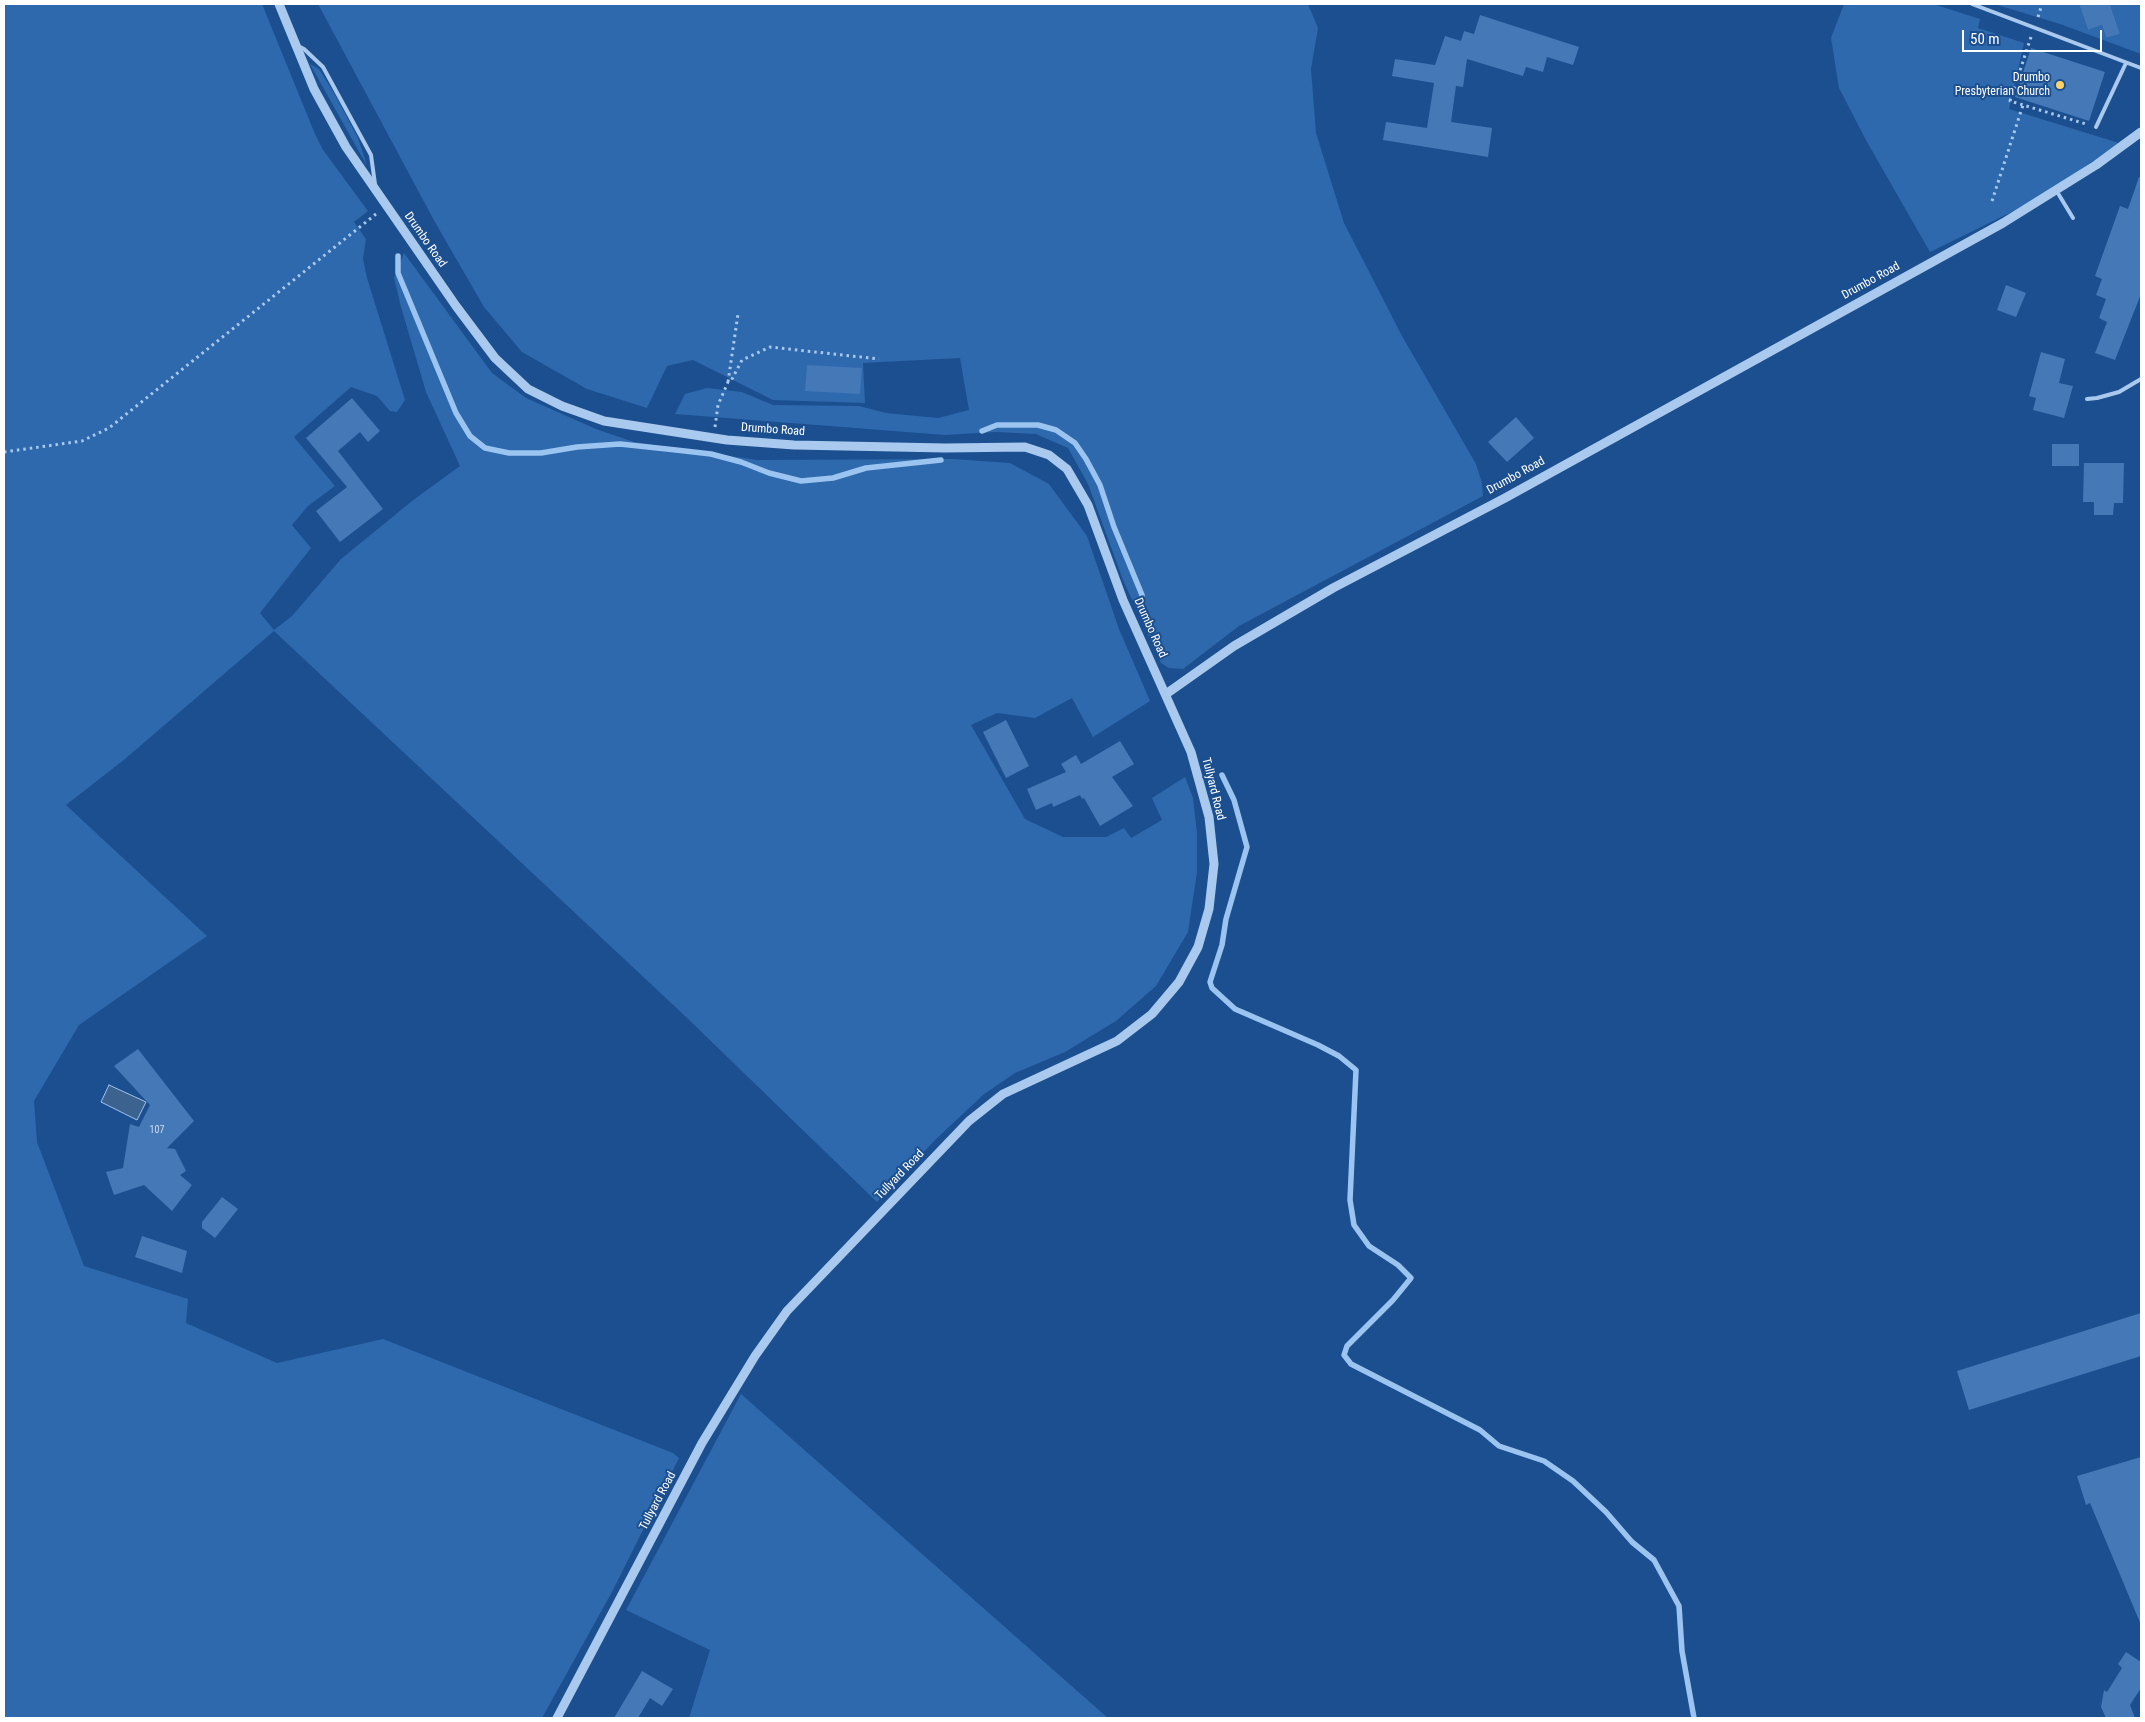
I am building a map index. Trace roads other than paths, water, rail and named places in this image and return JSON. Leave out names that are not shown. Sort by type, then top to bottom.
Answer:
[{"type":"street","name":"Drumbo Road","points":[[279,4],[314,89],[346,147],[495,358],[528,389],[562,406],[604,421],[714,437],[794,445],[945,448],[1025,447],[1049,455],[1067,469],[1088,505],[1123,600],[1166,694],[1234,646],[1333,588],[1505,498],[2003,223],[2096,165],[2141,132]]},
{"type":"street","name":"Tullyard Road","points":[[557,1718],[702,1443],[755,1356],[787,1311],[969,1122],[1003,1094],[1117,1041],[1152,1014],[1179,982],[1198,946],[1209,909],[1214,864],[1209,818],[1191,752],[1166,694]]},
{"type":"lane","points":[[1972,4],[2141,68]]},
{"type":"lane","points":[[295,45],[304,48],[323,67],[371,155],[376,191]]},
{"type":"lane","points":[[2096,127],[2126,63]]},
{"type":"lane","points":[[2056,190],[2073,218]]},
{"type":"lane","points":[[2087,399],[2113,394],[2141,379]]},
{"type":"waterway","points":[[398,256],[398,273],[456,413],[470,436],[485,448],[509,453],[541,453],[577,447],[620,444],[711,454],[741,462],[769,473],[801,481],[833,478],[866,468],[941,460]]},
{"type":"waterway","points":[[982,431],[997,425],[1038,425],[1056,430],[1075,443],[1100,485],[1114,527],[1142,595]]},
{"type":"waterway","points":[[1222,775],[1234,800],[1247,847],[1226,919],[1222,945],[1210,982],[1212,988],[1235,1009],[1318,1045],[1339,1056],[1356,1070],[1350,1200],[1354,1225],[1369,1246],[1398,1265],[1411,1278],[1393,1300],[1347,1346],[1344,1355],[1351,1364],[1480,1430],[1499,1446],[1544,1461],[1573,1481],[1606,1512],[1632,1542],[1654,1560],[1679,1606],[1682,1651],[1694,1718]]},
{"type":"place","name":"Drumbo Presbyterian Church","points":[[2060,85]]}]
